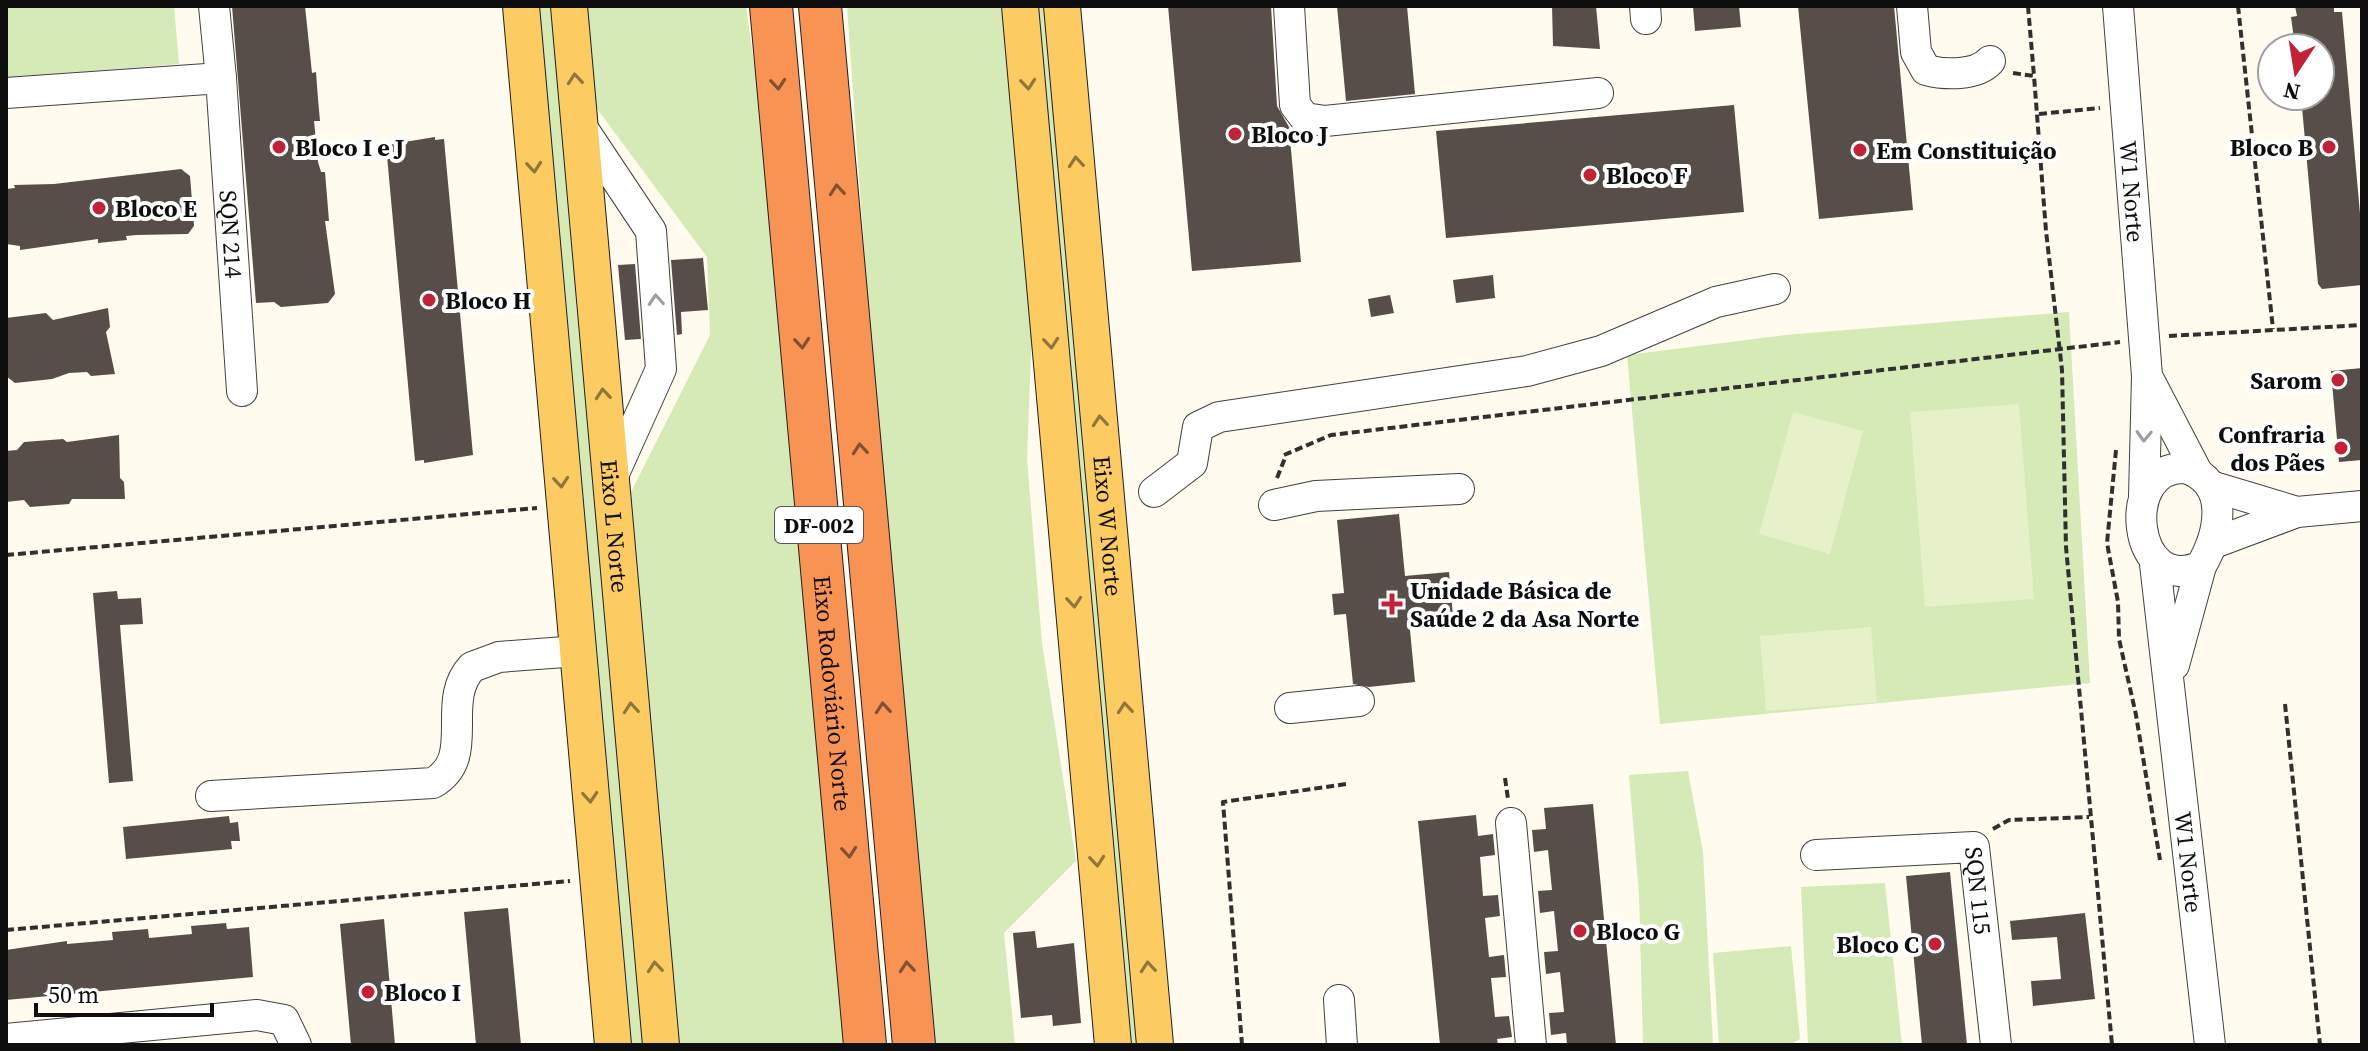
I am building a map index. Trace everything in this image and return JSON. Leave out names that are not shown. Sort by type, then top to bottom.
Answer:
[{"type":"highway","name":"Eixo Rodoviário Norte","points":[[771,6],[865,1045]]},
{"type":"highway","name":"Eixo Rodoviário Norte","points":[[820,6],[914,1045]]},
{"type":"main road","name":"Eixo L Norte","points":[[521,6],[613,1045]]},
{"type":"main road","name":"Eixo L Norte","points":[[569,6],[661,1045]]},
{"type":"main road","name":"Eixo W Norte","points":[[1020,6],[1113,1045]]},
{"type":"main road","name":"Eixo W Norte","points":[[1062,6],[1155,1045]]},
{"type":"street","name":"SQN 214","points":[[214,6],[242,391]]},
{"type":"street","points":[[1289,6],[1295,105],[1305,118],[1325,121],[1598,93]]},
{"type":"street","points":[[1912,6],[1916,52],[1926,70],[1947,73],[1986,64]]},
{"type":"street","name":"W1 Norte","points":[[2118,6],[2145,338],[2144,497]]},
{"type":"street","points":[[6,93],[221,78]]},
{"type":"street","points":[[579,123],[651,231],[661,369],[611,480]]},
{"type":"street","points":[[1154,492],[1192,463],[1198,427],[1219,417],[1527,371],[1601,351],[1716,302],[1775,289]]},
{"type":"street","name":"W1 Norte","points":[[2147,376],[2204,479]]},
{"type":"street","points":[[2297,512],[2204,479],[2185,468],[2165,469],[2154,478],[2144,497],[2142,525],[2148,551],[2155,564],[2173,572],[2297,512],[2362,506]]},
{"type":"street","points":[[2204,479],[2219,515],[2207,554]]},
{"type":"street","points":[[1274,505],[1316,496],[1459,489]]},
{"type":"street","name":"W1 Norte","points":[[2171,678],[2207,554]]},
{"type":"street","name":"W1 Norte","points":[[2155,564],[2171,678],[2210,1045]]},
{"type":"street","points":[[211,796],[433,783],[444,777],[456,757],[457,692],[472,667],[499,657],[578,651]]},
{"type":"street","points":[[1290,708],[1359,701]]},
{"type":"street","points":[[1511,823],[1531,1045]]},
{"type":"street","name":"SQN 115","points":[[1816,855],[1974,847],[1996,1045]]},
{"type":"street","points":[[1339,1000],[1342,1045]]},
{"type":"street","points":[[6,1039],[257,1015],[284,1020],[296,1045]]},
{"type":"path","points":[[2028,6],[2046,231],[2060,348],[2062,493],[2112,1045]]},
{"type":"path","points":[[2238,6],[2273,329]]},
{"type":"path","points":[[1986,64],[2034,76]]},
{"type":"path","points":[[2039,114],[2126,105]]},
{"type":"path","points":[[1284,455],[1331,435],[2145,338],[2362,325]]},
{"type":"path","points":[[6,555],[563,506]]},
{"type":"path","points":[[2285,704],[2320,1045]]},
{"type":"path","points":[[1242,1045],[1223,802],[1346,784]]},
{"type":"path","points":[[1974,847],[2009,820],[2089,817]]},
{"type":"path","points":[[6,930],[596,878]]},
{"type":"green space","points":[[6,6],[174,6],[179,64],[6,78]]},
{"type":"green space","points":[[538,6],[558,6],[650,1045],[630,1045]]},
{"type":"green space","points":[[584,6],[746,6],[766,152],[852,1045],[677,1045],[629,496],[710,335],[707,257],[592,102]]},
{"type":"green space","points":[[847,6],[1006,6],[1032,326],[1027,459],[1042,643],[1076,861],[1004,933],[1015,1045],[935,1045],[870,334]]},
{"type":"green space","points":[[1033,6],[1051,6],[1146,1045],[1128,1045]]},
{"type":"green space","points":[[2069,312],[2090,683],[1660,724],[1627,355],[1785,335]]},
{"type":"green space","points":[[2019,404],[2034,599],[1925,607],[1910,412]]},
{"type":"green space","points":[[1793,412],[1863,431],[1830,554],[1759,534]]},
{"type":"green space","points":[[1871,627],[1877,702],[1766,711],[1760,636]]},
{"type":"green space","points":[[1688,771],[1703,852],[1713,1045],[1643,1045],[1639,894],[1629,775]]},
{"type":"green space","points":[[1885,883],[1902,1045],[1808,1045],[1801,887]]},
{"type":"green space","points":[[1791,946],[1800,1039],[1789,1045],[1719,1045],[1713,953]]},
{"type":"building","name":"Bloco I e J","points":[[232,6],[305,6],[312,73],[316,72],[320,121],[314,121],[318,162],[321,172],[325,172],[329,221],[325,221],[335,294],[328,303],[281,307],[274,302],[256,303]]},
{"type":"building","name":"Bloco J","points":[[1168,6],[1271,6],[1277,106],[1289,127],[1301,262],[1192,271]]},
{"type":"building","points":[[1337,6],[1407,6],[1415,94],[1346,101]]},
{"type":"building","points":[[1552,6],[1596,6],[1600,49],[1553,46]]},
{"type":"building","points":[[1693,6],[1739,6],[1741,27],[1695,31]]},
{"type":"building","name":"Em Constituição","points":[[1798,6],[1894,6],[1913,210],[1819,219]]},
{"type":"building","name":"Bloco B","points":[[2295,6],[2334,6],[2334,12],[2342,12],[2362,236],[2362,285],[2322,289],[2318,284],[2302,112],[2336,112],[2336,32],[2293,32],[2291,17],[2297,16]]},
{"type":"building","name":"Bloco F","points":[[1734,105],[1744,212],[1446,238],[1436,131]]},
{"type":"building","name":"Bloco H","points":[[435,137],[435,140],[444,139],[473,455],[424,463],[424,460],[415,461],[386,145]]},
{"type":"building","name":"Bloco E","points":[[181,169],[190,176],[194,226],[188,234],[126,236],[127,240],[98,243],[98,239],[20,250],[20,246],[6,244],[6,189],[15,188],[14,185],[54,184]]},
{"type":"building","points":[[703,258],[708,310],[681,312],[682,334],[677,335],[671,260]]},
{"type":"building","points":[[635,264],[641,339],[625,340],[618,265]]},
{"type":"building","points":[[1493,275],[1495,298],[1456,303],[1453,280]]},
{"type":"building","points":[[1390,295],[1394,313],[1371,317],[1368,299]]},
{"type":"building","points":[[108,308],[110,327],[106,332],[115,374],[91,376],[87,372],[69,373],[52,379],[15,383],[6,376],[6,318],[46,313],[53,320]]},
{"type":"building","points":[[2362,368],[2362,460],[2339,462],[2331,371]]},
{"type":"building","points":[[119,435],[120,478],[124,482],[125,499],[72,499],[69,504],[30,507],[24,500],[6,502],[6,451],[17,450],[24,442],[63,439],[67,442]]},
{"type":"building","name":"Unidade Básica de Saúde 2 da Asa Norte","points":[[1399,514],[1405,576],[1449,572],[1453,616],[1409,620],[1415,682],[1369,687],[1353,684],[1346,614],[1334,615],[1332,594],[1344,593],[1337,520]]},
{"type":"building","points":[[117,591],[118,599],[141,598],[143,624],[120,625],[133,781],[109,783],[93,593]]},
{"type":"building","name":"Bloco G","points":[[1593,804],[1616,1045],[1567,1045],[1566,1033],[1551,1035],[1549,1013],[1564,1012],[1560,972],[1546,974],[1544,952],[1558,951],[1554,911],[1540,913],[1538,891],[1552,890],[1548,850],[1534,852],[1532,830],[1546,829],[1544,808]]},
{"type":"building","points":[[1476,815],[1478,836],[1493,834],[1495,855],[1480,857],[1483,896],[1498,895],[1500,916],[1485,918],[1489,957],[1504,955],[1506,977],[1491,978],[1495,1017],[1509,1016],[1512,1037],[1497,1039],[1498,1045],[1440,1045],[1418,821]]},
{"type":"building","points":[[229,816],[230,823],[238,822],[240,841],[231,841],[232,849],[126,859],[123,827]]},
{"type":"building","name":"Bloco C","points":[[1950,872],[1967,1045],[1922,1045],[1906,876]]},
{"type":"building","points":[[508,908],[521,1045],[476,1045],[464,912]]},
{"type":"building","points":[[2085,913],[2095,999],[2033,1006],[2031,981],[2061,979],[2057,937],[2012,940],[2010,921]]},
{"type":"building","name":"Bloco I","points":[[384,919],[395,1045],[351,1045],[340,924]]},
{"type":"building","points":[[226,923],[227,929],[249,927],[253,977],[6,1000],[6,950],[67,941],[67,944],[113,940],[112,932],[148,929],[149,938],[192,934],[191,926]]},
{"type":"building","points":[[1035,931],[1037,948],[1074,943],[1081,1023],[1053,1026],[1052,1015],[1021,1018],[1013,933]]},
{"type":"place","name":"Bloco J","points":[[1235,134]]},
{"type":"place","name":"Bloco I e J","points":[[279,147]]},
{"type":"place","name":"Bloco B","points":[[2329,147]]},
{"type":"place","name":"Em Constituição","points":[[1860,150]]},
{"type":"place","name":"Bloco F","points":[[1590,175]]},
{"type":"place","name":"Bloco E","points":[[99,208]]},
{"type":"place","name":"Bloco H","points":[[429,300]]},
{"type":"place","name":"Sarom","points":[[2338,380]]},
{"type":"place","name":"Confraria dos Pães","points":[[2341,448]]},
{"type":"place","name":"Unidade Básica de Saúde 2 da Asa Norte","points":[[1392,604]]},
{"type":"place","name":"Bloco G","points":[[1580,931]]},
{"type":"place","name":"Bloco C","points":[[1935,944]]},
{"type":"place","name":"Bloco I","points":[[368,992]]}]
